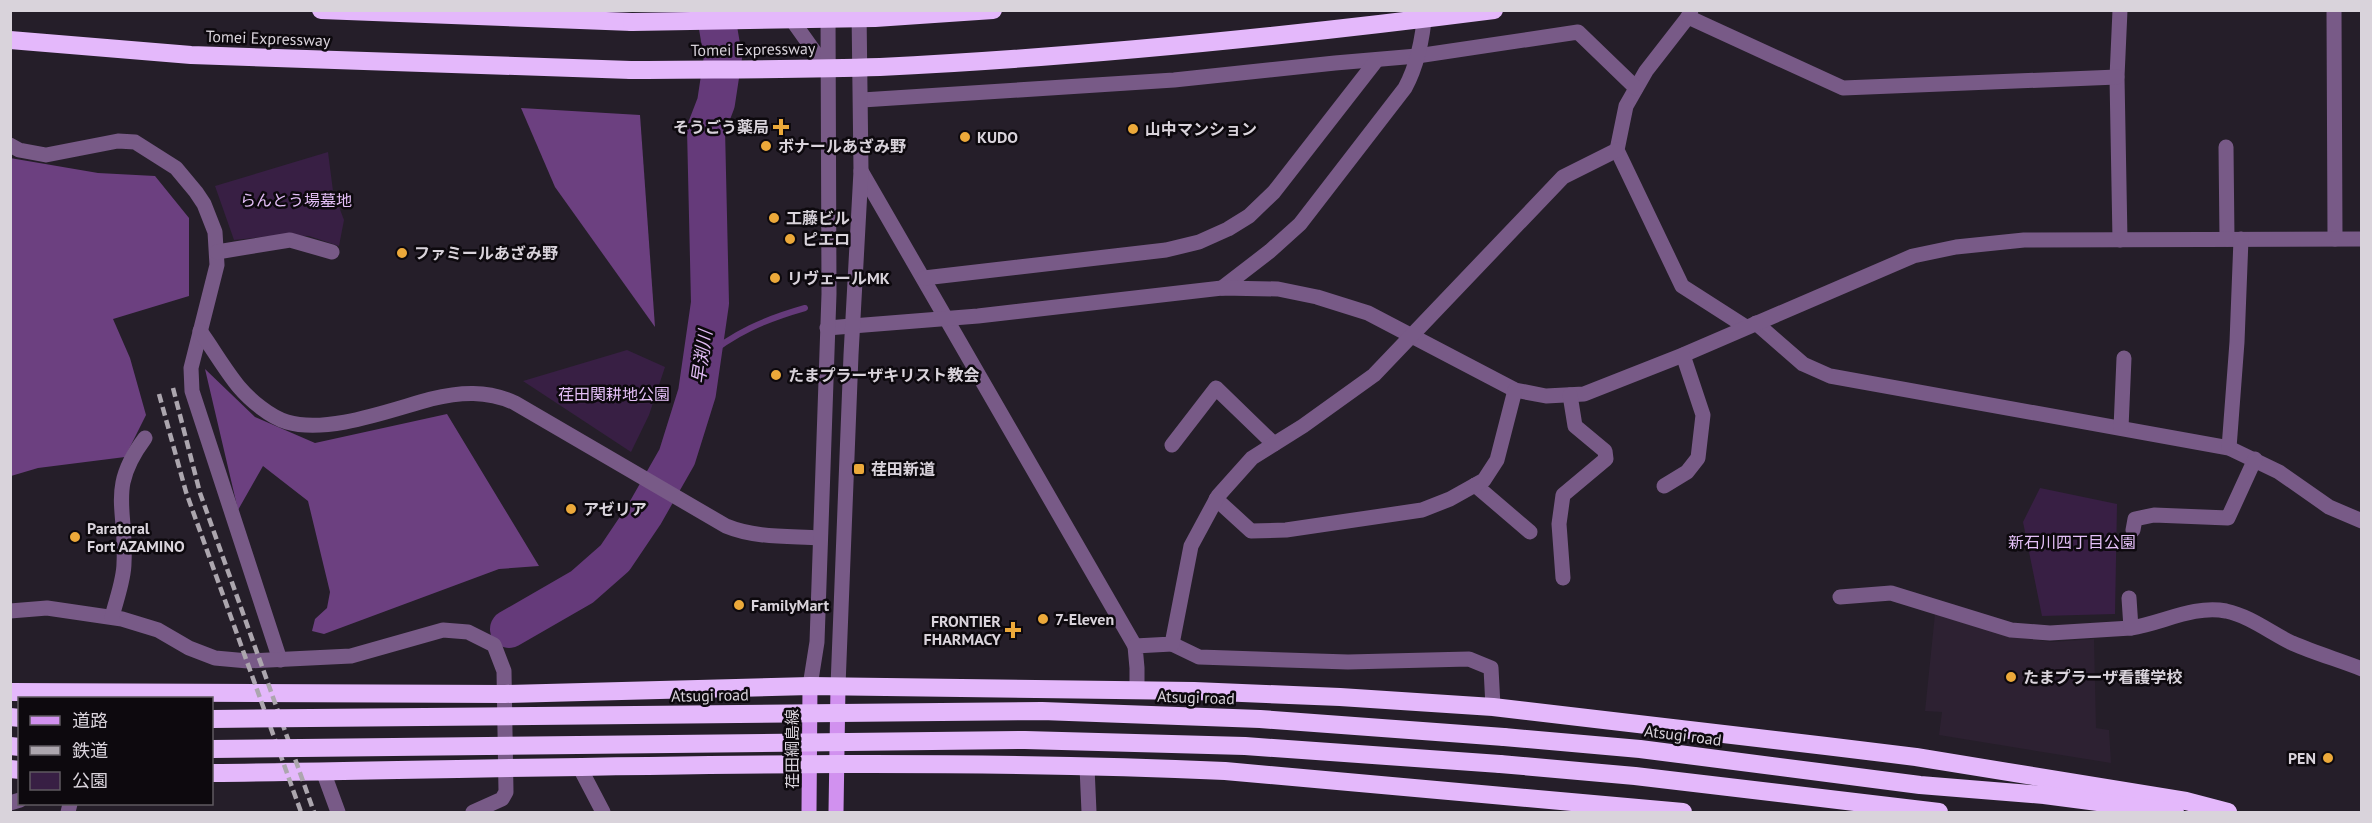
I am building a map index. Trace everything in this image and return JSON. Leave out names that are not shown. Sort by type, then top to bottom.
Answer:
[{"type":"highway","name":"Tomei Expressway","points":[[321,10],[632,22],[875,18],[993,10]]},
{"type":"highway","name":"Tomei Expressway","points":[[10,40],[191,55],[631,70],[878,67],[1087,54],[1392,23],[1494,10]]},
{"type":"highway","points":[[10,692],[506,694],[838,686],[1137,690],[1340,697],[1493,707],[1916,757],[2186,801],[2228,813]]},
{"type":"highway","name":"Atsugi road","points":[[213,719],[1042,711],[1260,719],[1640,749],[1920,785],[2044,795],[2175,813]]},
{"type":"highway","points":[[213,749],[1025,740],[1245,746],[1590,772],[1939,813]]},
{"type":"highway","points":[[213,773],[811,765],[1087,766],[1225,771],[1683,813]]},
{"type":"main road","name":"荏田綱島線","points":[[809,813],[810,686]]},
{"type":"main road","points":[[836,813],[838,686]]},
{"type":"street","points":[[785,10],[829,72]]},
{"type":"street","points":[[810,686],[817,642],[827,328],[828,10]]},
{"type":"street","points":[[838,686],[861,171],[862,100],[859,10]]},
{"type":"street","points":[[1222,288],[1270,251],[1300,224],[1405,88],[1417,56],[1425,10]]},
{"type":"street","points":[[2120,10],[2117,77],[2120,240]]},
{"type":"street","points":[[2334,10],[2335,239]]},
{"type":"street","points":[[2117,77],[1843,88],[1690,14],[1646,71],[1626,106],[1617,150],[1682,286],[1751,325],[1803,364],[1830,376],[2229,448],[2279,472],[2329,507],[2361,521]]},
{"type":"street","points":[[862,100],[1174,80],[1335,63],[1376,61],[1578,32],[1636,88]]},
{"type":"street","points":[[924,278],[1166,250],[1199,242],[1228,229],[1249,216],[1274,192],[1376,61]]},
{"type":"street","points":[[10,145],[19,150],[46,155],[118,141],[135,142],[176,168],[204,204],[215,232],[217,252],[214,283],[190,368],[192,391],[280,660]]},
{"type":"street","points":[[2226,147],[2234,239],[2237,342],[2229,448]]},
{"type":"street","points":[[1172,644],[1191,546],[1216,499],[1252,459],[1374,375],[1563,177],[1617,150]]},
{"type":"street","points":[[861,171],[1135,646],[1137,690]]},
{"type":"street","points":[[827,328],[947,318],[1222,288],[1278,289],[1317,297],[1368,313],[1515,390],[1546,396],[1570,395],[1584,394],[1683,355],[1913,256],[1956,247],[2024,240],[2361,239]]},
{"type":"street","points":[[217,252],[290,240],[332,252]]},
{"type":"street","points":[[200,331],[240,388],[261,407],[286,422],[316,426],[445,396],[470,393],[490,394],[515,403],[726,526],[742,533],[820,538]]},
{"type":"street","points":[[1664,486],[1688,472],[1698,458],[1703,415],[1683,355]]},
{"type":"street","points":[[2121,428],[2124,358]]},
{"type":"street","points":[[1172,445],[1216,388],[1274,444]]},
{"type":"street","points":[[1216,499],[1251,531],[1286,530],[1422,510],[1450,499],[1484,480],[1497,460],[1515,390]]},
{"type":"street","points":[[1563,578],[1559,524],[1563,495],[1606,459],[1605,451],[1575,426],[1570,395]]},
{"type":"street","points":[[112,617],[124,563],[120,504],[123,478],[130,458],[145,438]]},
{"type":"street","points":[[2133,530],[2135,519],[2154,515],[2228,518],[2255,459]]},
{"type":"street","points":[[1475,485],[1530,532]]},
{"type":"street","points":[[1840,597],[1891,593],[2011,630],[2050,633],[2131,628],[2150,625],[2183,613],[2225,611],[2247,619],[2292,643],[2361,669]]},
{"type":"street","points":[[2129,598],[2131,628]]},
{"type":"street","points":[[10,611],[47,608],[112,617],[158,630],[189,648],[215,658],[280,660],[351,656],[443,630],[468,632],[494,645],[504,671],[506,694],[506,792],[502,799],[473,813]]},
{"type":"street","points":[[1135,646],[1172,644],[1199,657],[1348,662],[1469,659],[1491,668],[1493,707]]},
{"type":"street","points":[[1087,766],[1089,813]]},
{"type":"street","points":[[580,768],[603,813]]},
{"type":"street","points":[[323,771],[338,813]]},
{"type":"shaded area","points":[[521,108],[640,115],[655,327],[555,187]]},
{"type":"shaded area","points":[[10,158],[98,173],[155,176],[189,218],[189,296],[113,319],[130,358],[146,415],[125,457],[38,468],[11,476]]},
{"type":"shaded area","points":[[205,369],[255,417],[315,443],[447,414],[539,566],[499,569],[324,634],[312,631],[315,619],[327,608],[330,592],[308,501],[263,466],[238,510]]},
{"type":"shaded area","name":"たまプラーザ看護学校","points":[[1935,614],[2008,636],[2051,642],[2094,639],[2096,728],[2109,730],[2111,763],[1939,735],[1942,712],[1925,711]]},
{"type":"green space","name":"らんとう場墓地","points":[[328,152],[333,191],[344,220],[339,246],[309,236],[281,235],[234,240],[215,186]]},
{"type":"green space","name":"荏田関耕地公園","points":[[627,350],[665,367],[649,415],[631,452],[523,381]]},
{"type":"green space","name":"新石川四丁目公園","points":[[2040,488],[2117,504],[2115,614],[2042,616],[2023,522]]},
{"type":"waterway","name":"早渕川","points":[[509,629],[582,587],[615,558],[644,515],[677,457],[697,393],[710,303],[706,129],[716,103],[723,57],[715,10]]},
{"type":"waterway","points":[[702,360],[750,328],[805,308]]},
{"type":"railway","points":[[173,388],[200,493],[314,812]]},
{"type":"railway","points":[[159,394],[186,492],[301,812]]},
{"type":"place","name":"そうごう薬局","points":[[781,127]]},
{"type":"place","name":"山中マンション","points":[[1133,129]]},
{"type":"place","name":"KUDO","points":[[965,137]]},
{"type":"place","name":"ボナールあざみ野","points":[[766,146]]},
{"type":"place","name":"工藤ビル","points":[[774,218]]},
{"type":"place","name":"ピエロ","points":[[790,239]]},
{"type":"place","name":"ファミールあざみ野","points":[[402,253]]},
{"type":"place","name":"リヴェールMK","points":[[775,278]]},
{"type":"place","name":"たまプラーザキリスト教会","points":[[776,375]]},
{"type":"place","name":"荏田新道","points":[[859,469]]},
{"type":"place","name":"アゼリア","points":[[571,509]]},
{"type":"place","name":"Paratoral Fort AZAMINO","points":[[75,537]]},
{"type":"place","name":"FamilyMart","points":[[739,605]]},
{"type":"place","name":"7-Eleven","points":[[1043,619]]},
{"type":"place","name":"FRONTIER FHARMACY","points":[[1013,630]]},
{"type":"place","name":"たまプラーザ看護学校","points":[[2011,677]]},
{"type":"place","name":"PEN","points":[[2328,758]]}]
